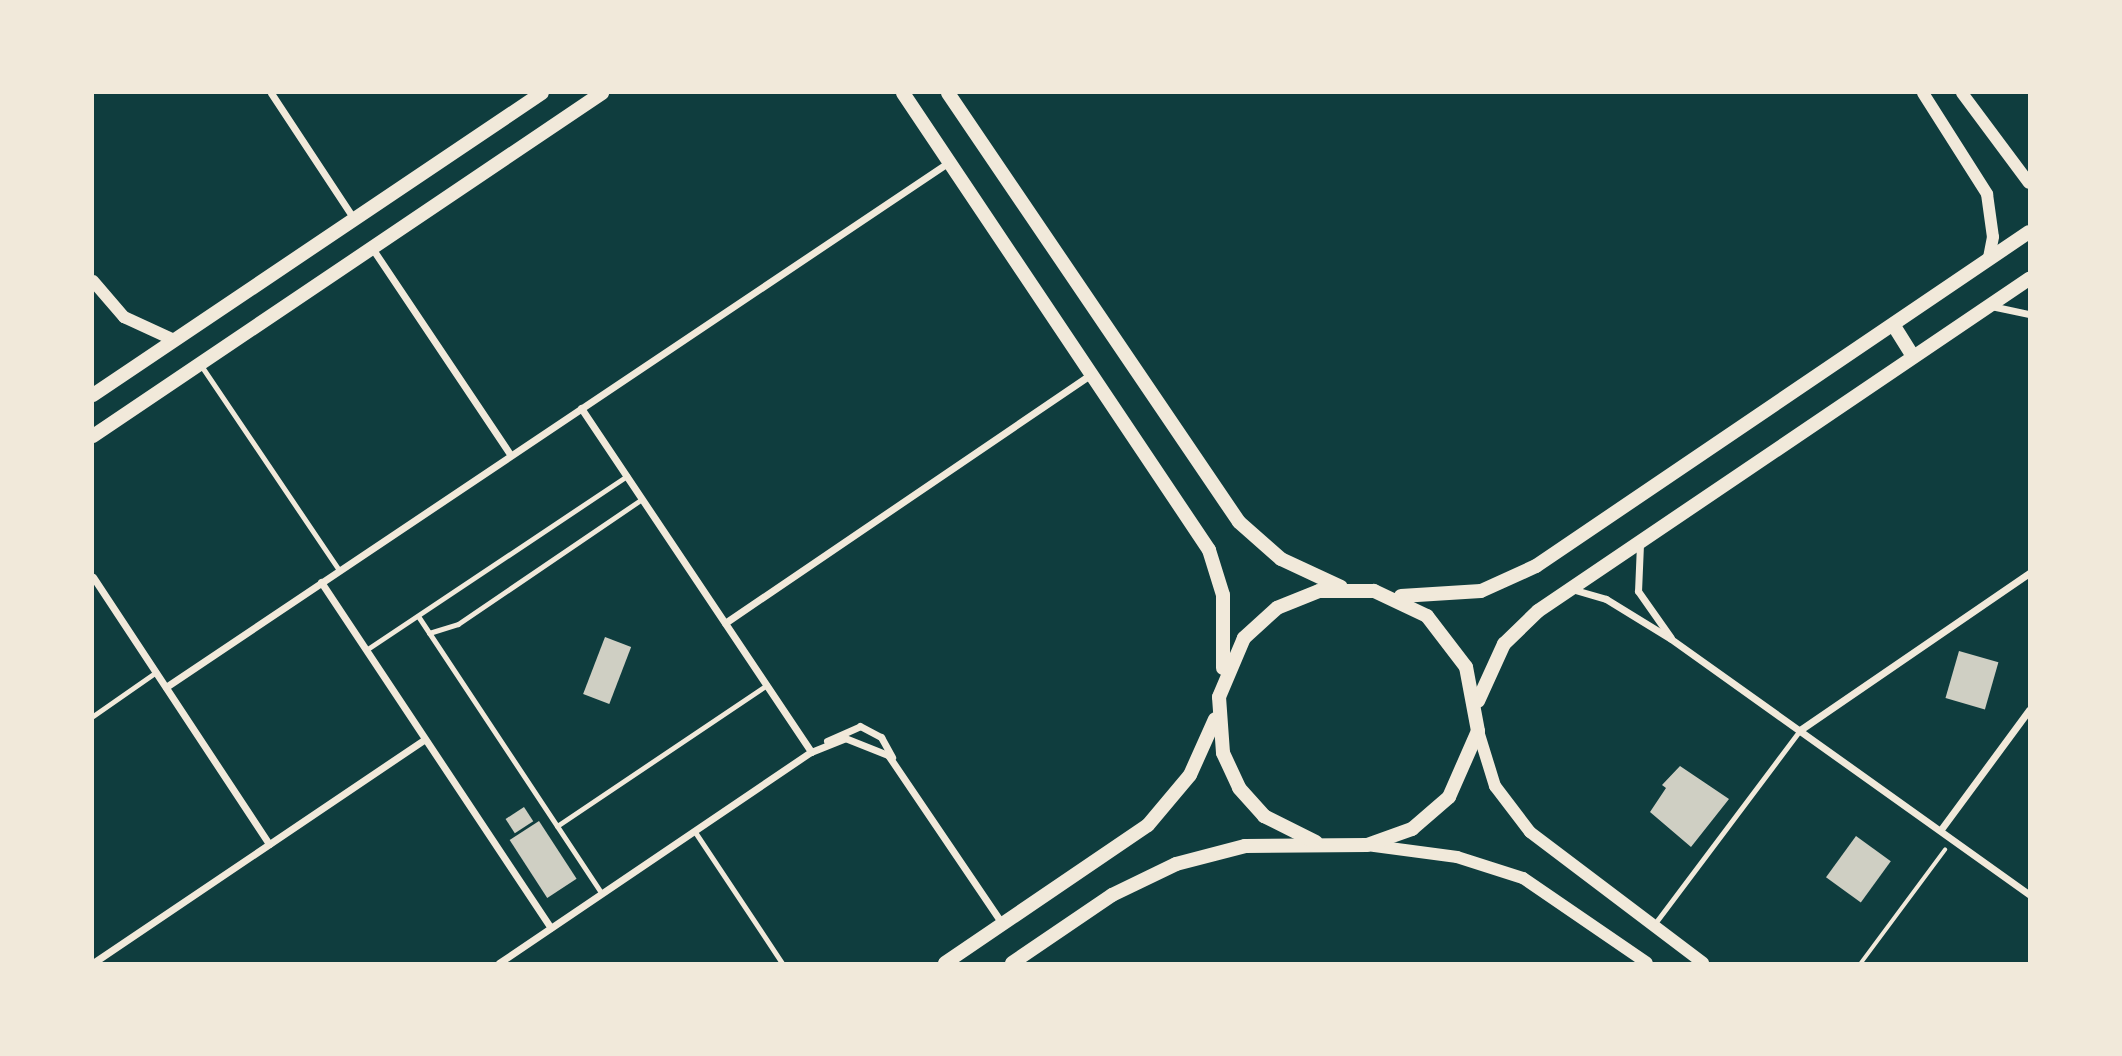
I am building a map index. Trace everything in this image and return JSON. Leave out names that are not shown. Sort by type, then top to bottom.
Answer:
[{"type":"main road","points":[[93,395],[542,93]]},
{"type":"main road","points":[[902,93],[1209,550],[1223,595],[1223,678],[1217,715],[1190,775],[1148,825],[946,963]]},
{"type":"main road","points":[[947,93],[1239,522],[1281,559],[1342,588],[1390,595],[1451,597],[1509,580],[1894,326],[2029,232]]},
{"type":"main road","points":[[93,436],[594,95]]},
{"type":"main road","points":[[1476,709],[1504,644],[1538,611],[1575,590],[2029,279]]},
{"type":"main road","points":[[1894,326],[1913,357]]},
{"type":"main road","points":[[1223,678],[1244,638],[1268,615],[1297,597],[1342,588]]},
{"type":"main road","points":[[1012,963],[1112,895],[1176,864],[1245,846],[1316,842],[1367,845],[1432,815],[1462,777],[1478,731],[1476,709],[1466,667],[1443,631],[1390,595]]},
{"type":"main road","points":[[1217,715],[1223,753],[1239,788],[1264,816],[1316,842]]},
{"type":"street","points":[[271,93],[354,219]]},
{"type":"street","points":[[1923,93],[1987,194],[1993,226],[1989,258]]},
{"type":"street","points":[[1962,93],[2029,183]]},
{"type":"street","points":[[166,687],[949,162]]},
{"type":"street","points":[[372,248],[510,454]]},
{"type":"street","points":[[93,281],[124,317],[174,340]]},
{"type":"street","points":[[1990,306],[2029,314]]},
{"type":"street","points":[[725,623],[1093,374]]},
{"type":"street","points":[[581,408],[811,752]]},
{"type":"street","points":[[1640,544],[1638,592],[1671,639]]},
{"type":"street","points":[[1800,730],[2029,573]]},
{"type":"street","points":[[93,577],[269,844]]},
{"type":"street","points":[[321,582],[551,928]]},
{"type":"street","points":[[1575,590],[1606,599],[1671,639],[1942,828],[2029,894]]},
{"type":"street","points":[[1942,828],[2029,710]]},
{"type":"street","points":[[499,963],[824,744],[836,732],[860,726],[881,737],[895,764],[1003,925]]},
{"type":"street","points":[[1478,731],[1495,786],[1530,832],[1703,963]]},
{"type":"street","points":[[93,963],[425,739]]},
{"type":"street","points":[[824,744],[857,739],[895,764]]},
{"type":"street","points":[[1367,845],[1457,857],[1523,878],[1647,963]]},
{"type":"lane","points":[[200,364],[339,570]]},
{"type":"lane","points":[[366,650],[627,476]]},
{"type":"lane","points":[[429,633],[458,624],[642,499]]},
{"type":"lane","points":[[418,616],[602,894]]},
{"type":"lane","points":[[93,716],[156,672]]},
{"type":"lane","points":[[557,826],[767,685]]},
{"type":"lane","points":[[1653,926],[1800,730]]},
{"type":"lane","points":[[695,832],[782,963]]},
{"type":"path","points":[[1861,963],[1954,837]]},
{"type":"building","points":[[605,637],[631,647],[609,704],[583,694]]},
{"type":"building","points":[[1959,651],[1998,662],[1985,709],[1945,698]]},
{"type":"building","points":[[1680,766],[1729,799],[1691,847],[1650,812],[1666,788],[1662,785]]},
{"type":"building","points":[[524,807],[533,821],[515,833],[506,819]]},
{"type":"building","points":[[539,821],[577,879],[547,898],[510,840]]},
{"type":"building","points":[[1856,836],[1891,861],[1861,903],[1826,877]]}]
